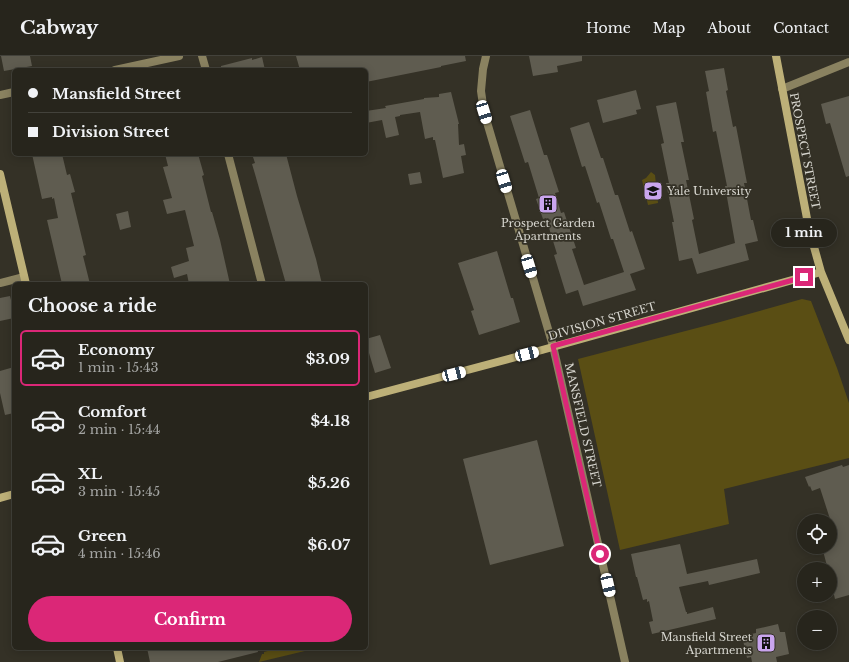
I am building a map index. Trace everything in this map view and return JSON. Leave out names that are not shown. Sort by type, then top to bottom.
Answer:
[{"type":"main road","name":"PROSPECT STREET","points":[[776,56],[809,229],[822,272],[849,340]]},
{"type":"main road","points":[[0,174],[25,281]]},
{"type":"main road","name":"DIVISION STREET","points":[[368,397],[822,272]]},
{"type":"main road","points":[[0,498],[12,495]]},
{"type":"main road","points":[[117,650],[120,662]]},
{"type":"street","points":[[124,68],[179,56]]},
{"type":"street","points":[[202,56],[205,68]]},
{"type":"street","name":"MANSFIELD STREET","points":[[486,56],[481,91],[484,112],[553,346],[625,662]]},
{"type":"street","points":[[782,89],[849,62]]},
{"type":"street","points":[[0,95],[12,92]]},
{"type":"street","points":[[229,156],[261,282]]},
{"type":"street","points":[[12,282],[25,281]]},
{"type":"street","points":[[0,283],[12,282]]},
{"type":"shaded area","points":[[651,172],[655,175],[658,203],[648,205],[642,180]]},
{"type":"shaded area","points":[[802,299],[811,301],[849,403],[849,458],[724,489],[729,524],[620,550],[578,359]]},
{"type":"shaded area","points":[[272,650],[309,650],[259,662],[264,652]]},
{"type":"building","points":[[1,56],[30,56],[32,66],[12,68],[12,70],[4,71]]},
{"type":"building","points":[[296,56],[465,56],[466,61],[368,82],[368,68],[299,68]]},
{"type":"building","points":[[529,56],[582,56],[582,61],[557,66],[558,72],[533,76]]},
{"type":"building","points":[[262,57],[265,68],[221,68],[221,66],[252,58],[252,60]]},
{"type":"building","points":[[724,68],[728,90],[726,91],[733,127],[736,126],[747,183],[744,183],[751,220],[753,220],[758,241],[745,244],[749,260],[697,274],[692,258],[679,261],[672,222],[674,222],[666,183],[669,183],[661,144],[664,143],[656,106],[676,102],[684,142],[681,142],[689,180],[686,180],[699,254],[735,243],[725,186],[727,186],[716,131],[713,132],[706,92],[709,91],[705,71]]},
{"type":"building","points":[[636,90],[641,109],[636,110],[637,114],[603,123],[597,100]]},
{"type":"building","points":[[451,92],[459,124],[459,145],[464,144],[466,155],[461,156],[464,173],[443,178],[435,140],[433,140],[433,137],[425,139],[420,112],[395,117],[399,135],[386,138],[382,120],[368,123],[368,111],[386,108],[385,106],[424,98],[439,97],[439,94]]},
{"type":"building","points":[[849,96],[849,176],[846,177],[830,123],[826,124],[821,104]]},
{"type":"building","points":[[530,110],[544,155],[547,155],[559,192],[555,193],[561,213],[564,212],[576,248],[572,249],[584,285],[624,272],[599,202],[597,203],[585,166],[582,167],[570,128],[589,122],[615,195],[618,195],[630,232],[632,231],[645,269],[630,274],[636,290],[583,306],[578,290],[566,294],[554,255],[557,254],[546,218],[543,219],[536,199],[539,198],[528,162],[525,163],[510,116]]},
{"type":"building","points":[[32,156],[62,156],[67,175],[70,174],[75,192],[71,193],[86,255],[83,256],[90,282],[62,282],[47,220],[58,218],[54,198],[42,199]]},
{"type":"building","points":[[166,156],[199,156],[204,175],[202,176],[220,240],[230,282],[189,282],[187,274],[174,278],[171,267],[189,261],[186,248],[194,246],[185,210],[167,214],[163,200],[172,198],[163,167],[168,166]]},
{"type":"building","points":[[253,156],[287,156],[322,282],[285,282],[252,164],[255,163]]},
{"type":"building","points":[[420,172],[422,183],[410,185],[408,174]]},
{"type":"building","points":[[128,211],[131,227],[120,230],[116,214]]},
{"type":"building","points":[[497,251],[520,322],[479,335],[471,311],[474,310],[458,263]]},
{"type":"building","points":[[10,296],[12,304],[12,318],[0,321],[0,298]]},
{"type":"building","points":[[380,335],[391,368],[375,373],[369,353],[368,354],[368,338]]},
{"type":"building","points":[[12,368],[12,413],[5,415],[0,393],[0,371]]},
{"type":"building","points":[[537,440],[564,546],[490,565],[463,459]]},
{"type":"building","points":[[842,465],[843,467],[849,465],[849,595],[837,598],[837,562],[826,562],[824,554],[837,554],[837,514],[828,514],[820,488],[812,491],[805,477]]},
{"type":"building","points":[[680,544],[687,574],[757,559],[760,573],[709,585],[708,581],[679,587],[687,614],[713,607],[716,619],[652,634],[649,622],[653,621],[649,601],[647,602],[647,599],[643,600],[631,554]]},
{"type":"building","name":"Mansfield Street Apartments","points":[[778,624],[780,632],[785,632],[789,654],[776,657],[777,662],[752,662],[751,657],[747,658],[742,636],[756,633],[756,629]]},
{"type":"building","points":[[147,650],[258,650],[258,652],[218,662],[150,662]]},
{"type":"place","name":"Yale University","points":[[653,191]]},
{"type":"place","name":"Prospect Garden Apartments","points":[[548,204]]},
{"type":"place","name":"Mansfield Street Apartments","points":[[766,643]]},
{"type":"route","points":[[600,554],[553,346],[804,277]]}]
